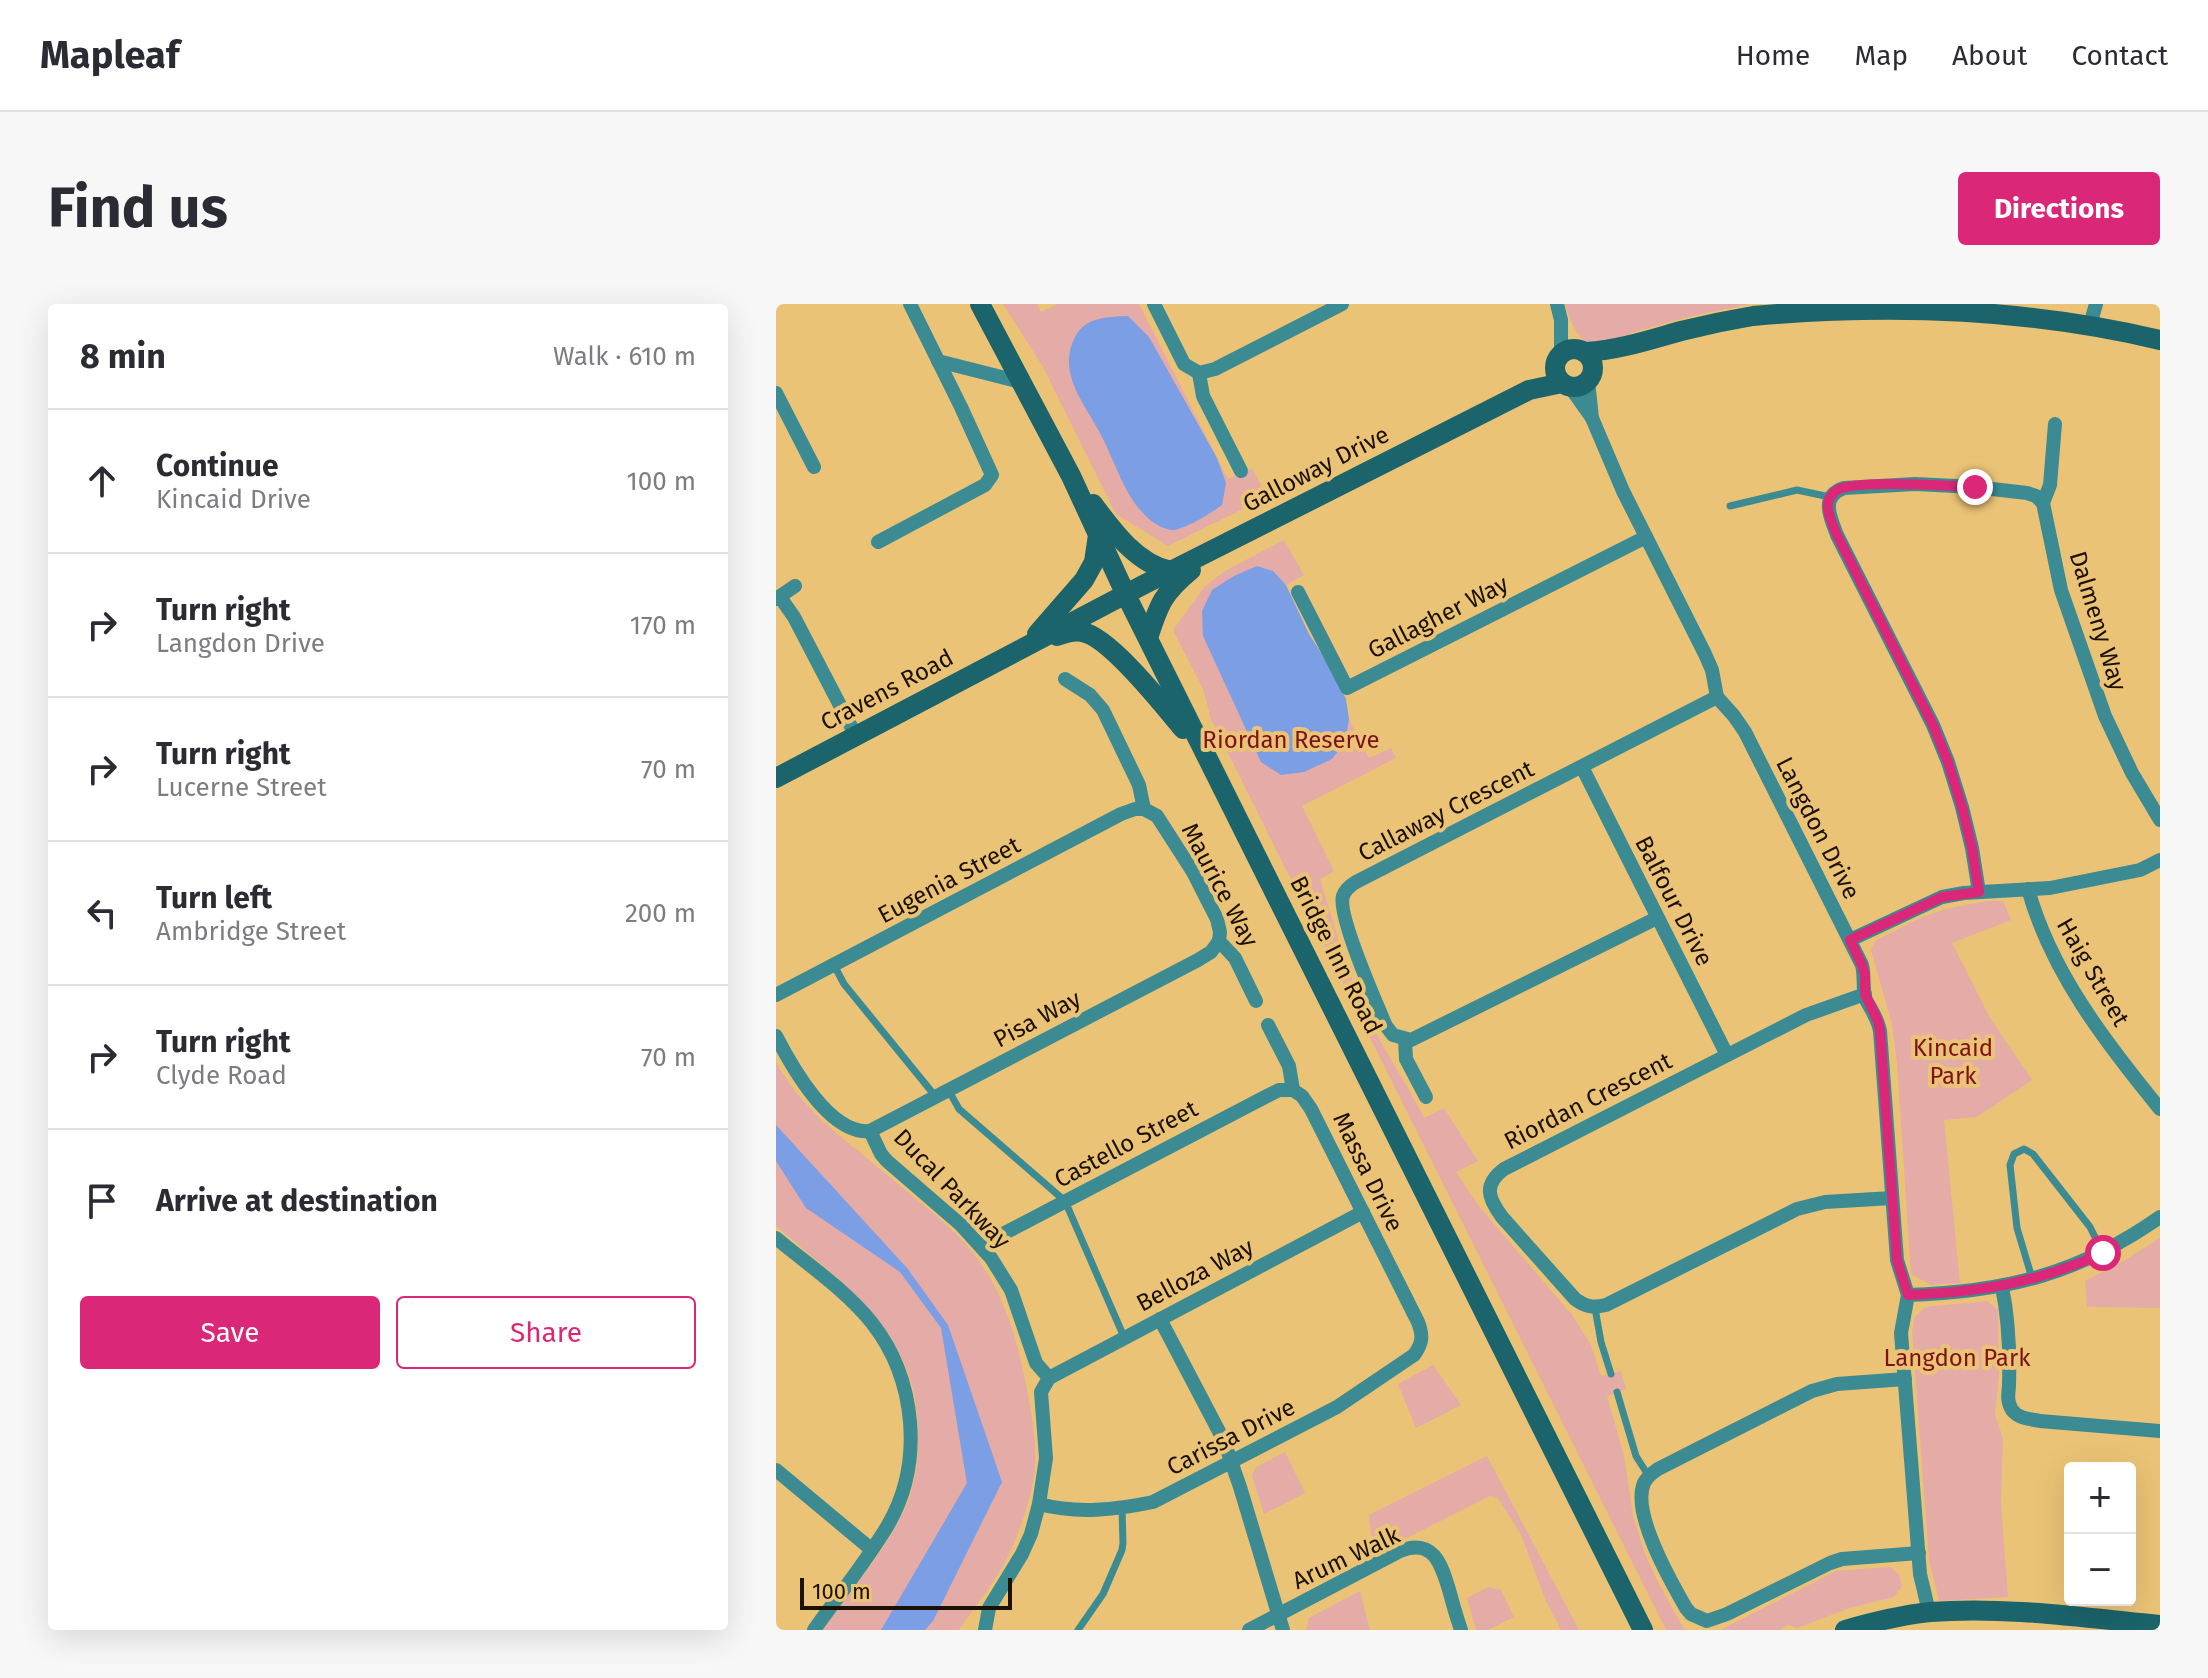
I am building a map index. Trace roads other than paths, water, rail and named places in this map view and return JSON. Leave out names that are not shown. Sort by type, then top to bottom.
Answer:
[{"type":"street","points":[[878,542],[985,485],[992,475],[910,304]]},
{"type":"street","name":"Bridge Inn Road","points":[[980,304],[1071,476],[1206,757],[1643,1630]]},
{"type":"street","points":[[1154,304],[1184,364],[1199,373],[1215,369],[1342,304]]},
{"type":"street","name":"Langdon Drive","points":[[1557,304],[1592,418],[1617,478],[1710,663],[1717,697],[1740,724],[1850,940],[1865,975],[1865,994],[1878,1021],[1897,1260],[1908,1295],[1901,1333],[1919,1553],[1917,1591],[1924,1617]]},
{"type":"street","points":[[2090,325],[2096,304]]},
{"type":"street","name":"Galloway Drive","points":[[1126,595],[1575,367],[1684,330],[1786,308],[1943,305],[2010,312],[2160,340]]},
{"type":"street","points":[[938,361],[1021,382]]},
{"type":"street","points":[[1199,373],[1203,396],[1241,471]]},
{"type":"street","points":[[776,393],[783,423],[814,467]]},
{"type":"street","name":"Dalmeny Way","points":[[2055,424],[2050,485],[2043,503],[2061,590],[2105,716],[2132,773],[2160,818]]},
{"type":"street","points":[[1071,476],[1111,528],[1141,557],[1151,565],[1171,571]]},
{"type":"street","points":[[1979,892],[1972,848],[1948,762],[1928,714],[1837,535],[1828,503],[1830,497],[1844,488],[1915,484],[2027,493],[2043,503]]},
{"type":"street","name":"Cravens Road","points":[[1023,648],[1084,580],[1094,562],[1098,535]]},
{"type":"street","name":"Gallagher Way","points":[[1298,592],[1347,688],[1646,537]]},
{"type":"street","points":[[1148,638],[1159,604],[1172,586],[1219,547]]},
{"type":"street","points":[[795,586],[778,598],[794,617],[856,736]]},
{"type":"street","name":"Cravens Road","points":[[776,778],[1126,595]]},
{"type":"street","name":"Cravens Road","points":[[1023,648],[1080,631],[1099,640],[1163,704],[1206,757]]},
{"type":"street","name":"Maurice Way","points":[[1065,679],[1090,695],[1103,710],[1139,785],[1144,809],[1157,816],[1193,872],[1217,919],[1219,941],[1235,958],[1256,1001]]},
{"type":"street","name":"Callaway Crescent","points":[[1426,1097],[1406,1059],[1405,1039],[1393,1035],[1386,1026],[1348,928],[1343,896],[1349,887],[1717,697]]},
{"type":"street","name":"Balfour Drive","points":[[1582,767],[1727,1055]]},
{"type":"street","name":"Eugenia Street","points":[[776,995],[1121,814],[1144,809]]},
{"type":"street","points":[[1850,940],[1942,897],[2050,888],[2140,870],[2160,860]]},
{"type":"street","name":"Haig Street","points":[[2028,889],[2038,922],[2058,964],[2098,1028],[2160,1109]]},
{"type":"street","points":[[1405,1039],[1421,1036],[1657,918]]},
{"type":"street","name":"Pisa Way","points":[[870,1131],[1198,960],[1211,952],[1219,941]]},
{"type":"street","name":"Riordan Crescent","points":[[1595,1308],[1585,1307],[1575,1299],[1502,1217],[1490,1196],[1489,1186],[1496,1175],[1806,1015],[1865,994]]},
{"type":"street","name":"Massa Drive","points":[[1268,1025],[1289,1066],[1293,1090],[1307,1101],[1418,1322],[1421,1344]]},
{"type":"street","name":"Ducal Parkway","points":[[776,1036],[794,1071],[820,1104],[851,1129],[870,1131],[887,1161],[954,1218],[982,1247],[1011,1290],[1033,1356],[1049,1378]]},
{"type":"street","name":"Castello Street","points":[[982,1247],[1267,1096],[1279,1090],[1293,1090]]},
{"type":"street","points":[[1595,1308],[1617,1300],[1797,1209],[1825,1202],[1892,1198]]},
{"type":"street","name":"Belloza Way","points":[[1049,1378],[1363,1212]]},
{"type":"street","points":[[1908,1295],[2002,1287],[2055,1272],[2103,1253],[2160,1217]]},
{"type":"street","points":[[776,1238],[864,1314],[890,1351],[899,1371],[910,1423],[910,1454],[904,1484],[888,1525],[814,1630]]},
{"type":"street","points":[[2002,1287],[2010,1355],[2008,1401],[2017,1414],[2025,1419],[2040,1421],[2160,1431]]},
{"type":"street","points":[[1160,1319],[1232,1462],[1283,1630]]},
{"type":"street","name":"Carissa Drive","points":[[1039,1504],[1072,1510],[1122,1508],[1153,1502],[1337,1407],[1414,1355],[1421,1344]]},
{"type":"street","points":[[985,1630],[989,1608],[1022,1554],[1039,1504],[1046,1458],[1041,1392],[1049,1378]]},
{"type":"street","points":[[1905,1379],[1825,1386],[1672,1462],[1649,1476],[1643,1485],[1642,1497],[1652,1542],[1662,1566],[1686,1608],[1691,1614],[1707,1621],[1842,1559],[1919,1553]]},
{"type":"street","points":[[776,1470],[871,1549]]},
{"type":"street","name":"Arum Walk","points":[[1249,1630],[1400,1551],[1415,1548],[1430,1552],[1440,1562],[1461,1630]]},
{"type":"street","points":[[1846,1630],[1867,1623],[1983,1612],[2089,1624],[2160,1625]]},
{"type":"street","points":[[1895,1630],[1924,1617]]},
{"type":"lane","points":[[1730,506],[1797,490],[1830,497]]},
{"type":"lane","points":[[834,965],[844,984],[942,1094],[1065,1201],[1124,1337]]},
{"type":"lane","points":[[2032,1278],[2017,1228],[2010,1165],[2014,1154],[2024,1149],[2033,1154],[2090,1227],[2103,1253]]},
{"type":"lane","points":[[1595,1308],[1611,1374]]},
{"type":"lane","points":[[1617,1392],[1636,1456],[1649,1476]]},
{"type":"lane","points":[[1078,1630],[1103,1594],[1122,1550],[1122,1508]]},
{"type":"water","points":[[1128,316],[1149,337],[1217,458],[1226,483],[1222,505],[1178,529],[1169,530],[1156,524],[1136,504],[1081,401],[1071,376],[1070,351],[1079,330],[1097,319]]},
{"type":"water","points":[[1257,566],[1273,571],[1286,585],[1309,634],[1346,699],[1349,719],[1345,742],[1332,759],[1304,772],[1281,775],[1261,762],[1203,636],[1202,611],[1212,590]]},
{"type":"water","points":[[776,1125],[907,1268],[948,1325],[1002,1482],[933,1621],[925,1630],[881,1630],[967,1483],[941,1328],[900,1272],[806,1208],[776,1161]]},
{"type":"park label","name":"Riordan Reserve","points":[[1291,740]]},
{"type":"park label","name":"Kincaid Park","points":[[1953,1062]]},
{"type":"park label","name":"Langdon Park","points":[[1957,1358]]}]
